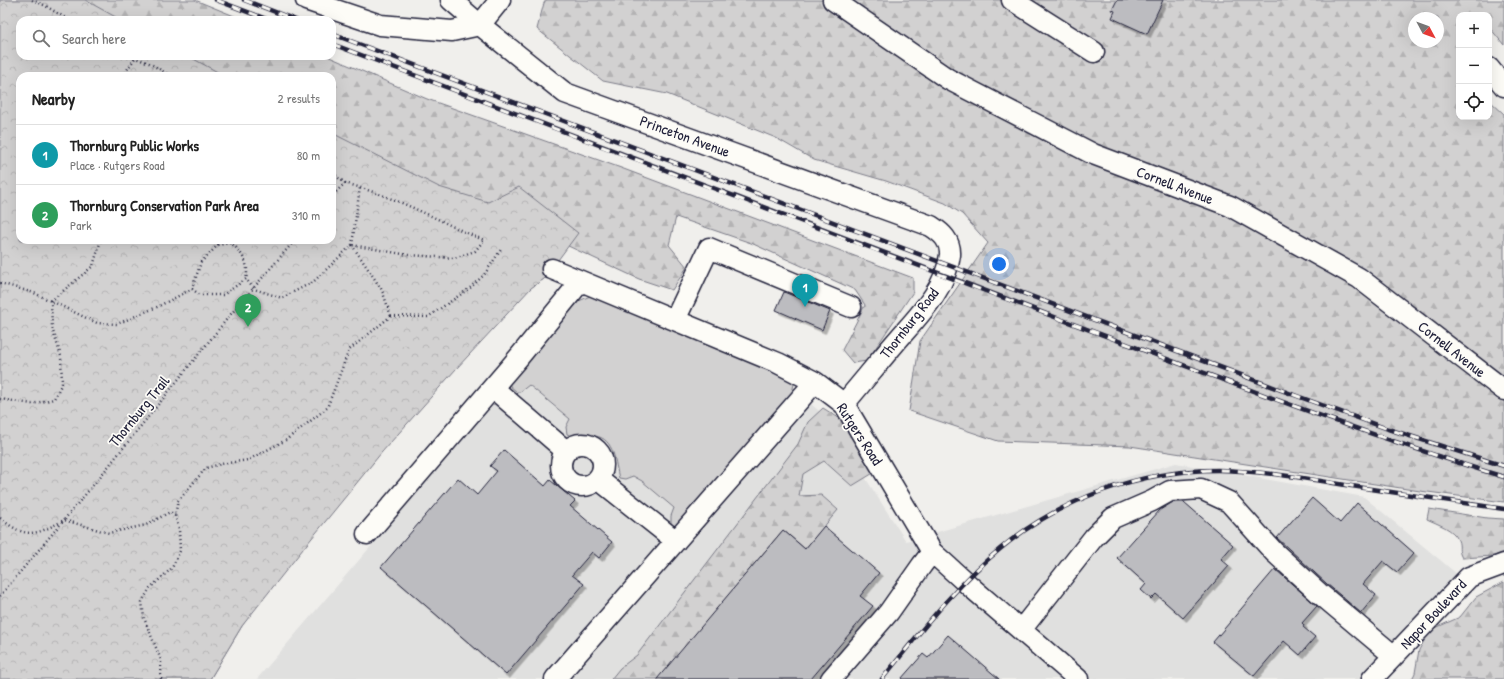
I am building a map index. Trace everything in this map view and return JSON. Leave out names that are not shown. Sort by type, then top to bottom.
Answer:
[{"type":"street","points":[[306,0],[380,25],[452,31],[480,25],[500,0]]},
{"type":"street","name":"Princeton Avenue","points":[[451,0],[480,25],[565,92],[924,223],[942,233]]},
{"type":"street","name":"Cornell Avenue","points":[[833,0],[948,79],[1093,154],[1230,206],[1359,278],[1504,390]]},
{"type":"street","points":[[1012,0],[1094,52]]},
{"type":"street","points":[[1492,72],[1504,86]]},
{"type":"street","name":"Thornburg Road","points":[[844,404],[937,289],[944,276],[950,254],[948,244],[942,233]]},
{"type":"street","points":[[675,320],[709,248],[851,307]]},
{"type":"street","name":"Rutgers Road","points":[[552,269],[778,363],[815,382],[844,404],[932,552],[1078,679]]},
{"type":"street","points":[[367,534],[493,388],[581,281]]},
{"type":"street","points":[[555,679],[815,382]]},
{"type":"street","points":[[493,388],[566,452]]},
{"type":"street","points":[[584,444],[596,449],[602,460],[603,467],[598,479],[585,486],[570,482],[566,478],[562,472],[562,458],[571,447],[584,444]]},
{"type":"street","points":[[598,479],[676,541]]},
{"type":"street","points":[[1021,630],[1094,537],[1113,518],[1170,492],[1202,489],[1229,502],[1274,552],[1319,593],[1394,656]]},
{"type":"street","points":[[831,679],[890,612],[932,552]]},
{"type":"street","name":"Napor Boulevard","points":[[1372,679],[1469,577],[1504,564]]},
{"type":"path","points":[[32,0],[62,16]]},
{"type":"path","points":[[42,0],[44,5]]},
{"type":"path","points":[[126,72],[134,60]]},
{"type":"path","points":[[141,60],[164,72]]},
{"type":"path","points":[[336,176],[345,183],[360,187],[419,210],[484,240],[475,251],[454,258],[408,255],[352,245]]},
{"type":"path","points":[[336,192],[345,183]]},
{"type":"path","points":[[246,279],[254,289],[282,298],[313,282],[352,245],[360,187]]},
{"type":"path","points":[[51,301],[93,266],[100,244]]},
{"type":"path","points":[[0,283],[34,293],[97,323],[117,324],[157,307],[192,289],[201,262],[218,245],[224,244]]},
{"type":"path","points":[[192,289],[200,295],[223,295],[246,279],[248,271],[242,253],[232,244]]},
{"type":"path","name":"Thornburg Trail","points":[[0,596],[95,483],[231,314],[292,244]]},
{"type":"path","points":[[352,245],[382,290],[391,316]]},
{"type":"path","points":[[161,679],[161,660],[144,618],[142,602],[150,588],[172,568],[180,551],[179,529],[175,515],[178,501],[206,468],[248,460],[286,440],[327,408],[349,350],[391,316],[428,317],[470,288],[484,275],[502,248]]},
{"type":"path","points":[[0,399],[32,404],[54,399],[62,383],[61,356],[52,328],[51,301]]},
{"type":"path","points":[[0,518],[8,525],[26,533],[41,532],[64,520],[108,533],[146,524],[170,512],[175,515]]},
{"type":"shaded area","points":[[523,369],[789,385],[826,417],[906,541],[1176,463],[1364,497],[1457,574],[1373,679],[257,679]]},
{"type":"green space","points":[[0,0],[195,0],[234,16],[16,16],[16,60],[336,60],[427,99],[621,168],[913,278],[913,292],[867,361],[853,363],[842,350],[865,305],[855,290],[751,243],[676,217],[669,245],[687,267],[672,290],[639,279],[523,225],[544,279],[439,346],[242,626],[210,679],[159,679],[12,276]]},
{"type":"green space","points":[[0,0],[85,0],[114,16],[16,16],[16,60],[195,60],[218,72],[16,72],[16,244],[336,244],[336,135],[439,187],[488,202],[519,187],[578,233],[544,279],[531,288],[382,452],[242,626],[210,679],[0,679]]},
{"type":"green space","points":[[546,0],[1504,0],[1504,45],[1492,30],[1492,12],[1456,12],[1456,120],[1492,120],[1492,103],[1504,114],[1504,502],[1420,491],[1130,446],[998,441],[909,411],[920,341],[988,243],[962,214],[945,203],[886,181],[814,160],[776,138],[667,94],[603,81],[537,29]]},
{"type":"green space","points":[[590,296],[791,377],[794,384],[791,397],[677,527],[671,525],[671,516],[674,508],[642,481],[633,476],[625,479],[619,478],[613,452],[607,441],[595,436],[575,438],[567,434],[566,427],[570,419],[529,385],[520,392],[517,392],[510,386],[509,382],[579,301]]},
{"type":"green space","points":[[823,408],[842,420],[875,472],[852,486],[824,461],[803,474],[799,496],[821,495],[838,510],[805,549],[783,530],[658,679],[611,679],[620,668],[637,655],[798,444],[808,422]]},
{"type":"green space","points":[[1429,509],[1487,518],[1504,519],[1504,552],[1494,556],[1462,558],[1456,536],[1445,527],[1427,519]]},
{"type":"green space","points":[[1504,582],[1504,679],[1412,679],[1415,673],[1419,650],[1426,637],[1433,629],[1460,617],[1476,597]]},
{"type":"building","points":[[1117,0],[1163,0],[1147,34],[1112,18],[1115,11],[1112,10]]},
{"type":"building","points":[[784,292],[830,311],[822,330],[776,310]]},
{"type":"building","points":[[504,450],[545,486],[550,480],[575,501],[570,506],[612,542],[599,558],[592,552],[572,575],[584,584],[506,675],[381,567],[458,478],[477,495],[497,471],[490,466]]},
{"type":"building","points":[[1312,498],[1340,523],[1357,503],[1414,553],[1397,572],[1383,561],[1363,584],[1376,595],[1361,613],[1277,538]]},
{"type":"building","points":[[1173,502],[1184,502],[1233,545],[1221,559],[1229,566],[1183,618],[1156,594],[1151,599],[1141,590],[1146,584],[1117,558],[1160,510]]},
{"type":"building","points":[[824,526],[879,573],[860,596],[873,606],[811,679],[657,679],[783,530],[805,549]]},
{"type":"building","points":[[1275,569],[1317,606],[1302,623],[1304,625],[1303,627],[1315,637],[1300,655],[1284,641],[1254,676],[1213,642]]},
{"type":"building","points":[[948,635],[999,679],[901,679],[923,654],[928,658]]},
{"type":"railway","points":[[216,0],[258,16]]},
{"type":"railway","points":[[244,0],[286,16]]},
{"type":"railway","points":[[336,36],[1297,396],[1388,429],[1504,466]]},
{"type":"railway","points":[[336,46],[1226,381],[1392,441],[1504,477]]},
{"type":"railway","points":[[882,679],[953,595],[1000,549],[1023,531],[1075,502],[1102,491],[1131,482],[1159,475],[1189,471],[1218,470],[1253,472],[1305,478],[1504,509]]},
{"type":"place","name":"Thornburg Public Works","points":[[805,307]]},
{"type":"place","name":"Thornburg Conservation Park Area","points":[[248,327]]}]
